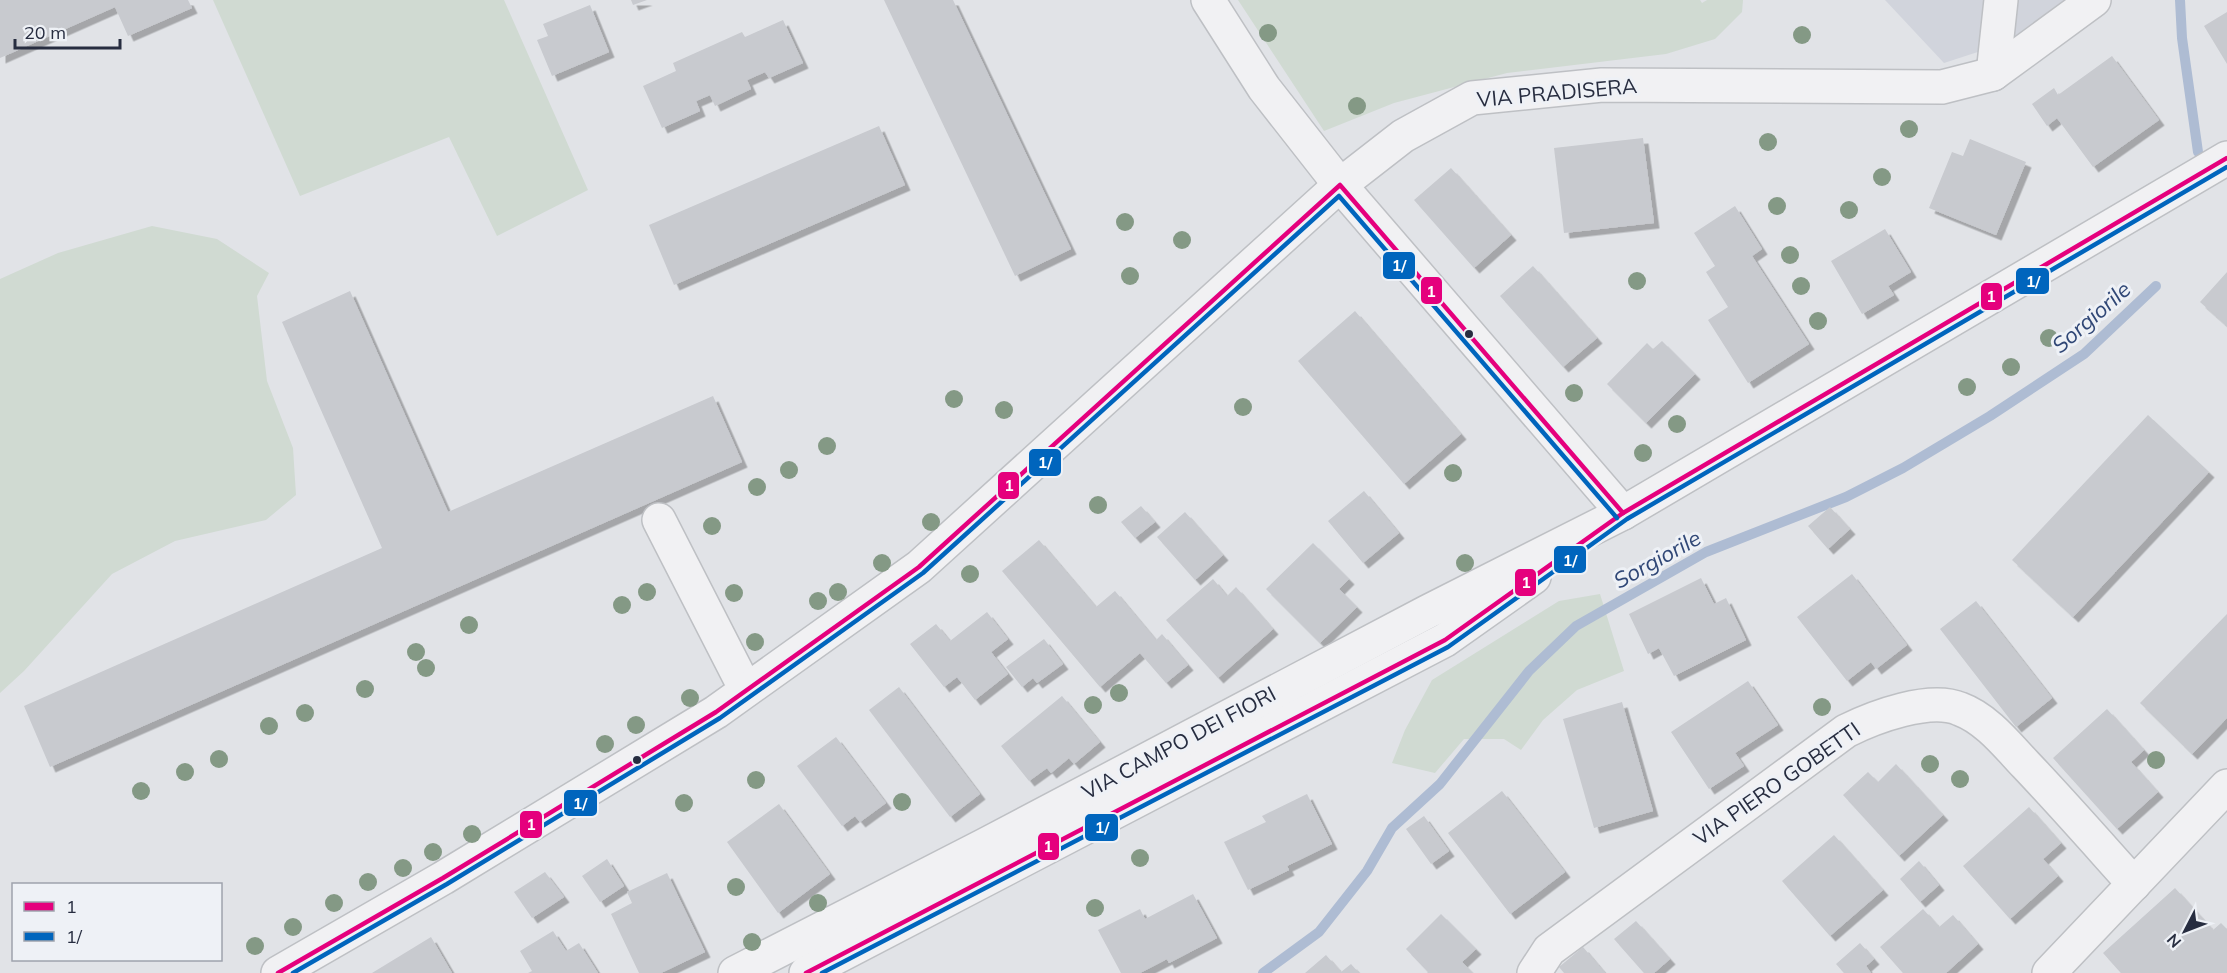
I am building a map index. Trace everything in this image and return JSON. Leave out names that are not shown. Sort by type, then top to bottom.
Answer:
[{"type":"street","points":[[1208,0],[1264,88],[1340,185],[1623,513]]},
{"type":"street","points":[[1994,74],[2001,0]]},
{"type":"street","name":"VIA PRADISERA","points":[[278,973],[453,872],[716,711],[919,567],[1340,185],[1403,136],[1472,98],[1602,85],[1942,87],[1994,74],[2094,0]]},
{"type":"street","name":"VIA CAMPO DEI FIORI","points":[[735,973],[1427,612],[1623,513],[2227,158]]},
{"type":"street","name":"VIA CAMPO DEI FIORI","points":[[806,973],[1445,640],[1623,513]]},
{"type":"street","points":[[659,520],[746,690]]},
{"type":"street","name":"VIA PIERO GOBETTI","points":[[1534,973],[1549,950],[1846,731],[1870,719],[1927,705],[1959,708],[1983,722],[2042,782],[2134,884]]},
{"type":"street","points":[[2049,973],[2227,786]]},
{"type":"shaded area","points":[[213,0],[504,0],[588,190],[497,236],[449,137],[300,196]]},
{"type":"shaded area","points":[[1238,0],[1700,0],[1702,3],[1707,0],[1743,0],[1742,12],[1715,39],[1666,54],[1507,73],[1394,103],[1324,131]]},
{"type":"shaded area","points":[[1885,0],[2079,0],[2033,34],[1944,63]]},
{"type":"shaded area","points":[[152,226],[217,239],[269,273],[257,296],[267,381],[293,448],[296,495],[266,520],[175,541],[112,574],[24,671],[0,693],[0,279],[58,253]]},
{"type":"shaded area","points":[[1600,594],[1624,671],[1577,690],[1543,720],[1521,750],[1504,739],[1464,739],[1435,773],[1392,763],[1405,730],[1432,680],[1559,601]]},
{"type":"building","points":[[0,0],[188,0],[192,8],[128,36],[115,7],[0,58]]},
{"type":"building","points":[[631,0],[647,0],[633,5]]},
{"type":"building","points":[[884,0],[953,0],[1071,249],[1015,276]]},
{"type":"building","points":[[590,5],[609,52],[552,76],[537,40],[548,36],[543,24]]},
{"type":"building","points":[[2227,12],[2227,64],[2204,26]]},
{"type":"building","points":[[783,20],[803,63],[769,78],[765,72],[747,80],[751,89],[715,106],[710,95],[696,101],[700,111],[662,128],[643,86],[676,71],[673,63],[742,32],[745,37]]},
{"type":"building","points":[[2112,56],[2159,120],[2093,167],[2057,118],[2047,126],[2032,104],[2054,88],[2058,95]]},
{"type":"building","points":[[879,126],[905,185],[674,285],[649,225]]},
{"type":"building","points":[[1643,138],[1654,223],[1564,233],[1554,148]]},
{"type":"building","points":[[1970,139],[2026,162],[1996,235],[1929,208],[1952,152],[1963,156]]},
{"type":"building","points":[[1451,168],[1511,235],[1474,268],[1414,200]]},
{"type":"building","points":[[1735,206],[1762,249],[1752,256],[1809,344],[1748,383],[1708,320],[1728,307],[1706,272],[1715,266],[1694,233]]},
{"type":"building","points":[[1885,229],[1911,272],[1888,286],[1894,295],[1862,314],[1831,261]]},
{"type":"building","points":[[1533,266],[1597,338],[1563,367],[1500,296]]},
{"type":"building","points":[[2227,272],[2227,326],[2200,302]]},
{"type":"building","points":[[350,291],[448,512],[713,396],[742,462],[50,767],[24,706],[382,548],[282,322]]},
{"type":"building","points":[[1355,311],[1461,434],[1404,484],[1298,361]]},
{"type":"building","points":[[1662,341],[1695,374],[1646,423],[1607,384],[1647,343],[1653,349]]},
{"type":"building","points":[[2148,415],[2209,472],[2073,617],[2012,560]]},
{"type":"building","points":[[1364,491],[1399,533],[1363,563],[1328,521]]},
{"type":"building","points":[[1141,506],[1155,522],[1135,538],[1121,522]]},
{"type":"building","points":[[1830,507],[1850,529],[1828,549],[1808,526]]},
{"type":"building","points":[[1185,512],[1223,555],[1195,580],[1157,537]]},
{"type":"building","points":[[1039,540],[1096,607],[1115,591],[1156,640],[1162,634],[1188,665],[1166,683],[1140,653],[1100,687],[1002,571]]},
{"type":"building","points":[[1313,543],[1349,579],[1339,589],[1357,607],[1320,643],[1266,589]]},
{"type":"building","points":[[1852,574],[1907,645],[1876,669],[1871,662],[1847,681],[1797,617]]},
{"type":"building","points":[[1701,578],[1714,604],[1726,598],[1746,640],[1674,676],[1659,648],[1648,654],[1629,614]]},
{"type":"building","points":[[1213,579],[1227,596],[1236,587],[1273,629],[1218,678],[1166,620]]},
{"type":"building","points":[[1976,601],[2052,698],[2016,727],[1940,629]]},
{"type":"building","points":[[987,612],[1008,639],[991,652],[1008,674],[975,700],[957,677],[944,687],[910,644],[936,624],[950,641]]},
{"type":"building","points":[[2227,614],[2227,718],[2192,754],[2140,703]]},
{"type":"building","points":[[1044,639],[1063,664],[1037,683],[1033,678],[1022,687],[1006,667]]},
{"type":"building","points":[[1748,681],[1778,725],[1735,753],[1744,766],[1709,789],[1671,732]]},
{"type":"building","points":[[899,687],[980,794],[950,817],[869,710]]},
{"type":"building","points":[[1062,696],[1100,742],[1074,764],[1069,758],[1051,773],[1047,768],[1029,781],[1001,746]]},
{"type":"building","points":[[1622,702],[1653,811],[1594,828],[1563,719]]},
{"type":"building","points":[[2107,709],[2144,750],[2131,762],[2158,792],[2117,829],[2053,758]]},
{"type":"building","points":[[836,737],[886,803],[860,822],[855,816],[842,826],[797,766]]},
{"type":"building","points":[[1896,764],[1943,815],[1899,856],[1843,795],[1868,772],[1878,782]]},
{"type":"building","points":[[1502,791],[1565,872],[1510,914],[1448,833]]},
{"type":"building","points":[[1307,794],[1332,844],[1287,866],[1289,870],[1248,890],[1224,842],[1266,822],[1262,816]]},
{"type":"building","points":[[779,804],[830,874],[778,913],[727,842]]},
{"type":"building","points":[[2029,807],[2061,843],[2043,859],[2058,876],[2010,919],[1963,866]]},
{"type":"building","points":[[1424,816],[1449,851],[1431,864],[1406,829]]},
{"type":"building","points":[[1834,835],[1883,890],[1830,936],[1782,881]]},
{"type":"building","points":[[607,859],[624,886],[600,902],[582,876]]},
{"type":"building","points":[[1919,861],[1939,885],[1920,902],[1900,879]]},
{"type":"building","points":[[545,872],[564,897],[532,918],[514,892]]},
{"type":"building","points":[[667,873],[705,952],[661,973],[639,973],[611,914],[632,903],[627,892]]},
{"type":"building","points":[[2175,888],[2213,930],[2221,923],[2227,929],[2227,973],[2121,973],[2103,953]]},
{"type":"building","points":[[1193,894],[1217,938],[1169,963],[1167,959],[1140,973],[1121,973],[1098,930],[1140,909],[1145,919]]},
{"type":"building","points":[[1923,909],[1939,927],[1953,915],[1978,944],[1946,973],[1903,973],[1880,947]]},
{"type":"building","points":[[1441,914],[1476,949],[1462,962],[1473,973],[1427,973],[1406,949]]},
{"type":"building","points":[[1636,921],[1670,959],[1654,973],[1644,973],[1614,939]]},
{"type":"building","points":[[553,931],[566,951],[579,943],[598,973],[528,973],[532,971],[520,951]]},
{"type":"building","points":[[431,937],[452,973],[372,973]]},
{"type":"building","points":[[1860,943],[1874,959],[1866,966],[1871,973],[1844,973],[1836,964]]},
{"type":"building","points":[[1583,947],[1605,973],[1564,973],[1559,967]]},
{"type":"building","points":[[1326,955],[1341,972],[1351,964],[1359,973],[1305,973]]},
{"type":"waterway","name":"Sorgiorile","points":[[2180,0],[2182,38],[2198,152]]},
{"type":"waterway","name":"Sorgiorile","points":[[1263,973],[1319,932],[1367,871],[1392,828],[1440,784],[1529,671],[1576,626],[1706,552],[1846,497],[1903,468],[1990,416],[2084,354],[2156,286]]},
{"type":"transit line","name":"1","points":[[806,973],[1445,640],[1623,513],[2227,158]]},
{"type":"transit line","name":"1/","points":[[822,973],[1448,647],[1627,519],[2227,167]]},
{"type":"transit line","name":"1","points":[[278,973],[443,878],[716,712],[919,567],[1340,185],[1623,513]]},
{"type":"transit line","name":"1/","points":[[293,973],[447,884],[720,718],[923,573],[1339,196],[1617,518]]}]
